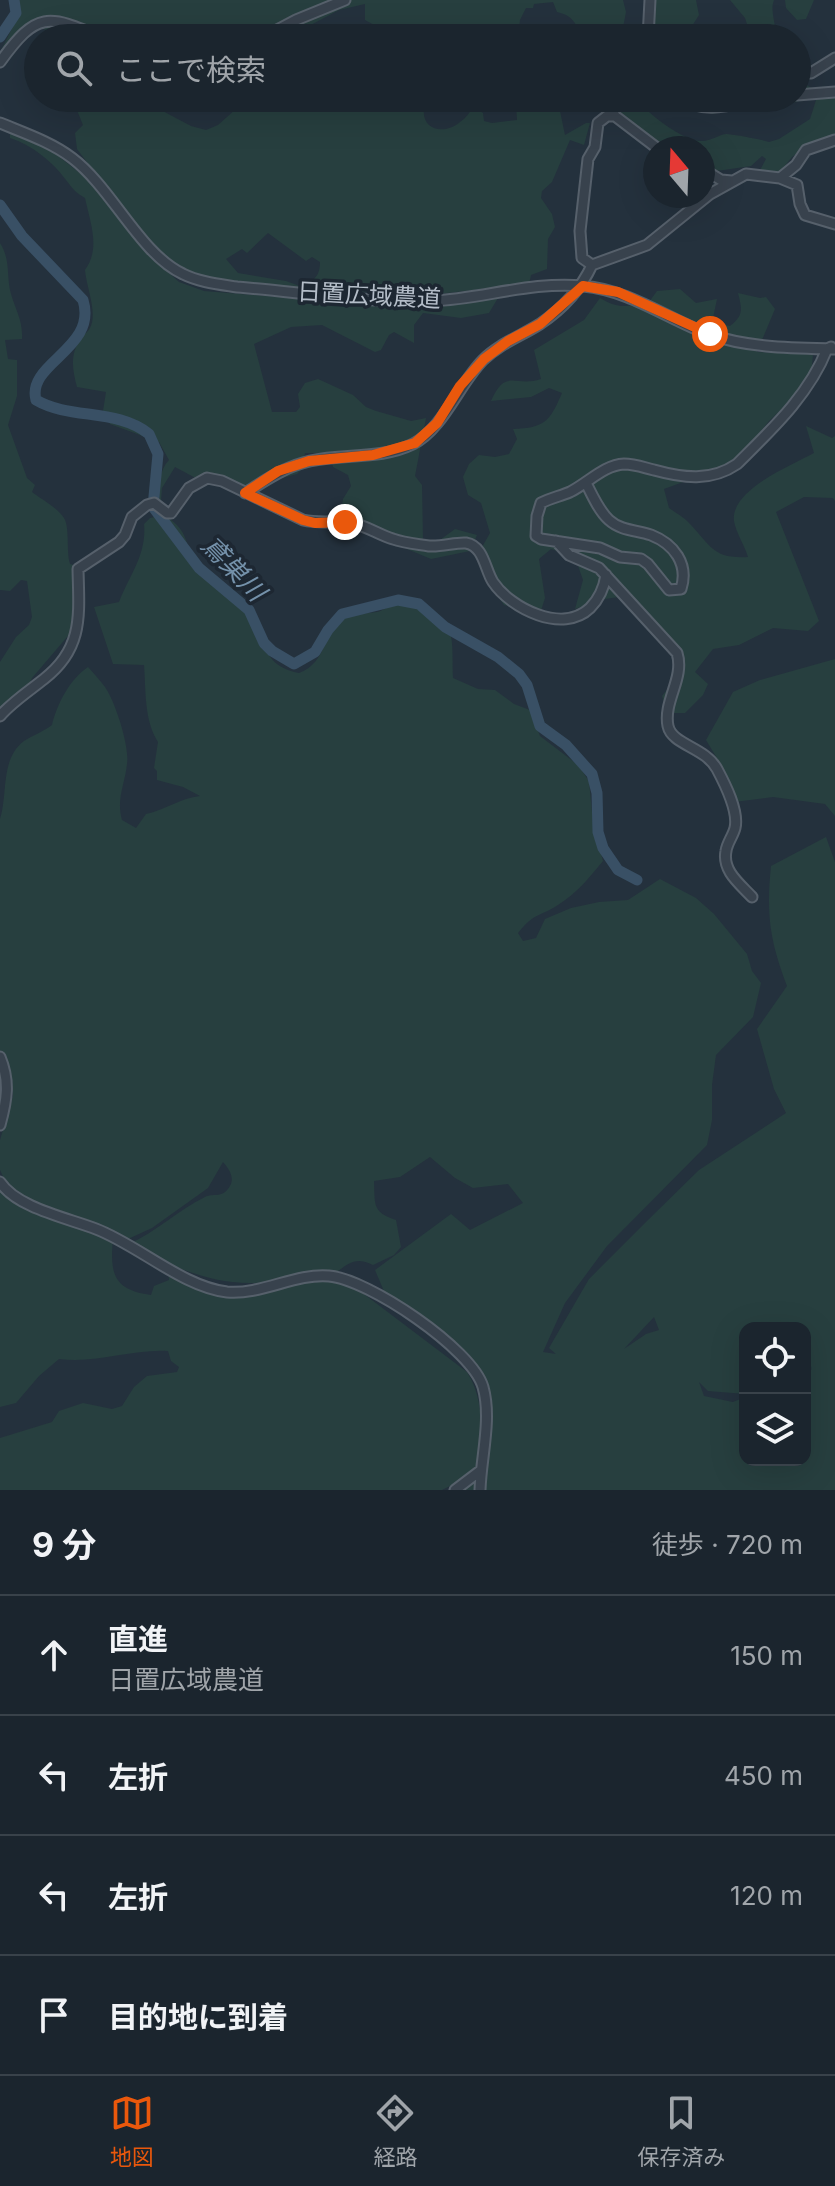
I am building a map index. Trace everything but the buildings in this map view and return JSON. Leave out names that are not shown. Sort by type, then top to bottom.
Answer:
[{"type":"street","points":[[288,24],[345,0]]},
{"type":"street","points":[[647,24],[650,0]]},
{"type":"street","points":[[38,24],[43,21],[62,24]]},
{"type":"street","points":[[0,62],[24,32]]},
{"type":"street","points":[[811,73],[835,58]]},
{"type":"street","points":[[811,94],[835,92]]},
{"type":"street","points":[[613,112],[643,137]]},
{"type":"street","points":[[592,265],[582,258],[580,231],[588,159],[595,147],[598,123],[607,116],[615,116]]},
{"type":"street","name":"日置広域農道","points":[[0,123],[42,140],[71,157],[104,187],[161,258],[183,274],[210,283],[428,301],[543,287],[583,286],[618,292],[687,325],[725,339],[755,345],[832,347]]},
{"type":"street","points":[[780,178],[796,165],[806,150],[835,140]]},
{"type":"street","points":[[245,493],[278,471],[309,461],[373,455],[415,443],[437,423],[460,386],[484,359],[508,341],[540,324],[583,286],[592,265],[647,245],[691,207],[746,174],[780,178],[797,185],[805,215],[835,224]]},
{"type":"street","points":[[715,176],[732,181]]},
{"type":"street","points":[[586,483],[610,522],[652,535],[675,552],[683,565],[681,589],[669,590],[641,559],[620,557],[600,548],[536,536],[541,503],[586,483],[603,471],[625,464],[696,477],[711,477],[727,471],[796,402],[832,347]]},
{"type":"street","points":[[0,716],[67,656],[78,627],[78,569],[119,542],[132,517],[147,505],[154,503],[171,513],[189,488],[207,478],[222,481],[315,523],[345,522],[392,539],[431,546],[466,543],[477,548],[493,582],[507,597],[530,611],[548,616],[565,619],[584,613],[598,600],[606,575]]},
{"type":"street","points":[[556,541],[569,555],[599,568],[677,653],[678,676],[667,723],[674,737],[707,755],[717,768],[735,816],[735,827],[725,860],[731,876],[752,897]]},
{"type":"street","points":[[0,1057],[8,1080],[0,1125]]},
{"type":"street","points":[[0,1182],[22,1202],[113,1235],[193,1280],[227,1292],[316,1276],[346,1279],[361,1285],[440,1335],[477,1373],[485,1402],[480,1490]]},
{"type":"street","points":[[455,1490],[480,1471]]},
{"type":"green space","points":[[9,0],[623,0],[626,12],[624,24],[575,24],[567,15],[557,12],[553,2],[526,8],[520,24],[372,24],[365,20],[365,4],[339,10],[312,24],[24,24],[24,29],[0,52],[17,19]]},
{"type":"green space","points":[[650,0],[696,0],[699,15],[693,24],[651,24]]},
{"type":"green space","points":[[730,0],[774,0],[774,24],[747,24]]},
{"type":"green space","points":[[785,0],[814,0],[806,19],[797,20],[786,8]]},
{"type":"green space","points":[[835,94],[835,135],[806,147],[792,157],[779,173],[760,170],[766,159],[762,156],[751,166],[715,171],[715,138],[726,134],[769,142],[810,119],[817,97]]},
{"type":"green space","points":[[78,112],[164,112],[206,130],[218,125],[233,112],[424,112],[430,126],[448,129],[470,112],[481,112],[484,121],[492,123],[517,120],[517,112],[560,112],[565,135],[590,123],[584,145],[570,140],[552,182],[542,191],[541,198],[552,214],[555,227],[548,239],[547,269],[531,275],[529,284],[420,296],[309,288],[306,284],[317,276],[320,262],[312,257],[306,261],[268,233],[247,253],[242,249],[226,259],[238,273],[286,281],[305,288],[249,285],[194,274],[178,265],[145,237],[77,149],[75,133],[83,125]]},
{"type":"green space","points":[[609,112],[648,112],[683,136],[643,136],[643,142],[617,123]]},
{"type":"green space","points":[[10,132],[52,151],[81,174],[114,208],[157,262],[179,282],[204,291],[388,306],[433,306],[498,298],[489,313],[461,318],[423,313],[414,325],[414,343],[394,332],[381,350],[375,352],[322,325],[291,327],[254,344],[272,412],[296,412],[300,407],[298,394],[305,383],[318,379],[353,395],[366,407],[376,411],[411,421],[426,418],[415,476],[422,485],[423,540],[433,545],[455,529],[477,535],[470,551],[431,559],[359,529],[350,516],[341,511],[343,499],[351,486],[348,475],[333,467],[330,453],[305,453],[302,469],[297,474],[271,481],[252,492],[205,483],[175,467],[162,488],[161,501],[157,500],[161,474],[169,460],[159,442],[110,424],[103,411],[106,392],[77,387],[75,380],[75,350],[90,328],[93,315],[85,270],[90,262],[93,235],[85,198],[41,155],[10,138]]},
{"type":"green space","points":[[0,243],[6,256],[11,294],[22,333],[22,339],[5,340],[8,359],[17,360],[17,396],[8,425],[27,478],[35,485],[32,492],[58,511],[66,522],[70,564],[74,565],[75,605],[73,630],[32,678],[20,705],[0,719],[0,662],[32,617],[27,581],[21,580],[10,591],[0,590]]},
{"type":"green space","points":[[680,289],[696,303],[717,299],[713,318],[730,326],[741,311],[738,293],[766,297],[775,309],[757,352],[813,354],[805,394],[786,405],[769,421],[739,458],[724,467],[664,489],[669,508],[688,522],[714,550],[727,556],[748,557],[735,526],[735,510],[742,499],[764,480],[814,453],[806,426],[832,438],[835,436],[835,501],[833,498],[804,497],[776,512],[819,621],[808,631],[773,628],[739,645],[713,649],[695,672],[708,684],[703,695],[685,713],[668,713],[662,696],[685,667],[682,656],[661,628],[626,596],[575,609],[583,580],[575,557],[551,549],[539,559],[545,598],[540,614],[504,605],[477,556],[490,533],[481,503],[468,495],[463,477],[469,464],[479,455],[495,457],[509,454],[517,439],[513,429],[539,425],[554,410],[562,393],[549,388],[531,397],[491,401],[501,384],[507,381],[541,379],[534,350],[584,320],[600,298],[618,306],[629,306],[649,302],[657,291]]},
{"type":"green space","points":[[164,515],[174,522],[184,536],[199,572],[246,603],[259,624],[268,654],[284,668],[299,673],[309,668],[332,630],[346,617],[379,611],[394,604],[408,605],[433,614],[449,628],[453,678],[478,689],[495,690],[514,704],[530,710],[540,736],[578,765],[589,781],[593,822],[603,861],[571,895],[524,926],[518,933],[523,941],[536,938],[545,919],[571,908],[628,900],[660,879],[696,898],[714,914],[747,954],[752,971],[761,983],[753,1017],[716,1055],[712,1120],[707,1145],[607,1246],[565,1303],[543,1352],[556,1354],[549,1348],[589,1279],[649,1219],[699,1170],[786,1113],[774,1089],[757,1029],[787,986],[771,928],[771,866],[826,837],[835,862],[835,1490],[462,1490],[482,1472],[487,1391],[482,1372],[469,1358],[389,1303],[375,1270],[451,1214],[470,1230],[523,1203],[508,1184],[473,1188],[455,1178],[430,1157],[400,1177],[374,1181],[376,1206],[383,1214],[396,1220],[401,1247],[394,1255],[373,1265],[353,1262],[336,1273],[248,1283],[195,1274],[129,1244],[195,1202],[225,1192],[232,1178],[223,1162],[208,1188],[152,1228],[128,1239],[103,1226],[23,1199],[8,1187],[0,1170],[0,1140],[13,1096],[12,1077],[0,1050],[0,819],[11,757],[24,741],[52,725],[65,693],[75,678],[88,667],[109,694],[124,736],[127,756],[120,798],[122,820],[136,828],[146,814],[200,796],[183,787],[157,780],[154,768],[158,742],[148,715],[144,665],[113,664],[94,607],[119,602],[143,545],[144,524],[150,518]],"holes":[[[654,1317],[659,1330],[646,1334],[624,1349]]]},
{"type":"green space","points":[[835,659],[835,816],[825,804],[773,797],[726,803],[721,765],[706,740],[733,692],[760,680]]},
{"type":"green space","points":[[0,1187],[20,1205],[113,1238],[112,1261],[116,1277],[121,1284],[138,1293],[151,1295],[154,1286],[169,1280],[168,1270],[217,1294],[234,1297],[312,1280],[334,1280],[356,1288],[467,1372],[480,1408],[480,1471],[442,1490],[0,1490],[0,1438],[52,1422],[59,1411],[83,1403],[112,1409],[122,1406],[134,1387],[147,1376],[177,1372],[179,1367],[171,1361],[168,1351],[86,1360],[59,1359],[39,1376],[16,1403],[0,1407]]},
{"type":"waterway","name":"鳶巣川","points":[[0,37],[16,13],[14,0]]},
{"type":"waterway","name":"鳶巣川","points":[[0,205],[22,236],[83,300],[85,317],[81,331],[41,376],[36,387],[36,400],[64,410],[123,421],[149,434],[158,454],[153,507],[199,568],[249,610],[264,643],[294,664],[315,652],[342,614],[398,600],[419,604],[445,627],[498,657],[519,674],[527,685],[540,726],[566,745],[592,774],[597,793],[598,832],[603,848],[618,870],[637,880]]},
{"type":"route","points":[[345,522],[315,523],[303,520],[245,493],[278,471],[309,461],[373,455],[415,443],[437,423],[460,386],[484,359],[508,341],[540,324],[583,286],[618,292],[710,334]]}]
